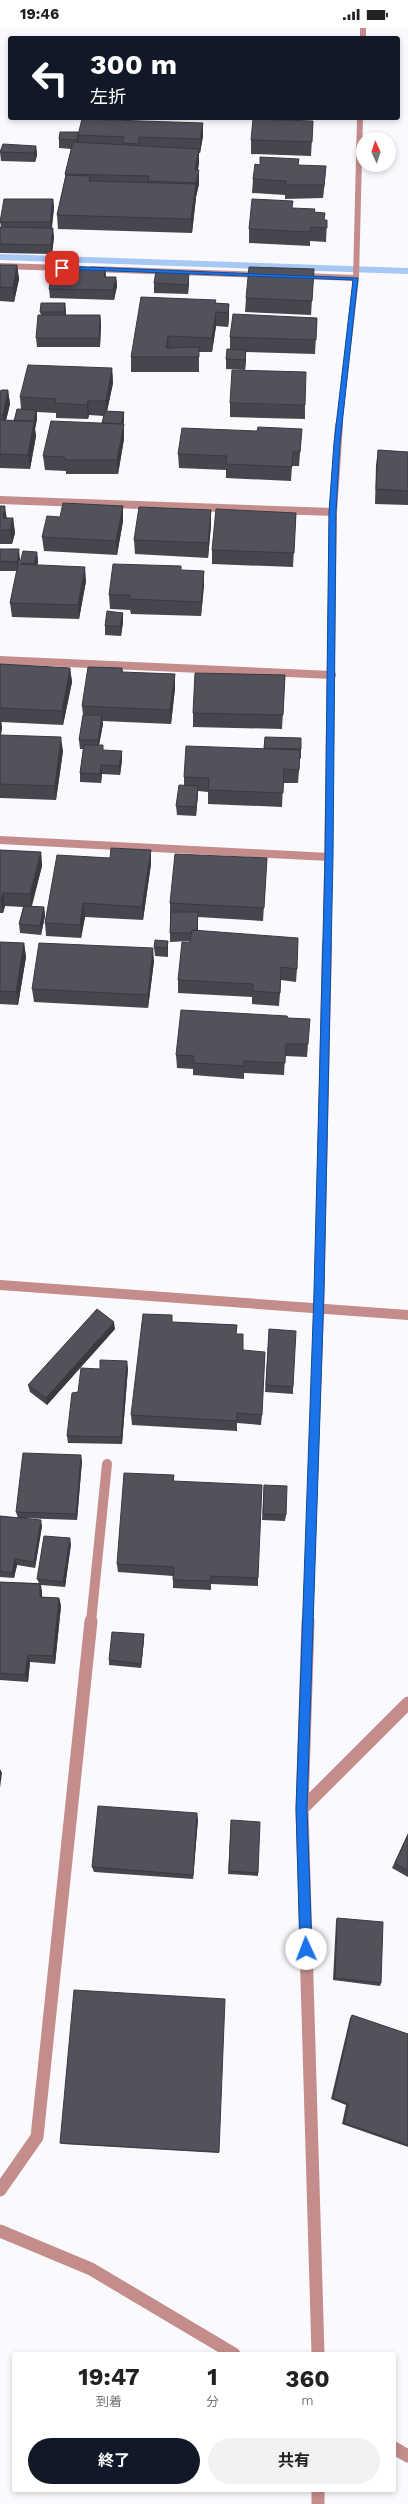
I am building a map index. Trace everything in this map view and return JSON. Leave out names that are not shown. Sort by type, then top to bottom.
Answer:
[{"type":"street","points":[[318,2352],[302,1809],[319,1308],[329,857],[333,512],[337,443],[356,272],[360,120]]},
{"type":"street","points":[[0,266],[71,268]]},
{"type":"street","points":[[87,269],[269,275]]},
{"type":"street","points":[[292,276],[356,272]]},
{"type":"street","points":[[0,500],[333,512]]},
{"type":"street","points":[[0,660],[332,675]]},
{"type":"street","points":[[0,840],[329,857]]},
{"type":"street","points":[[0,1285],[408,1315]]},
{"type":"street","points":[[0,2190],[37,2137],[107,1464]]},
{"type":"street","points":[[302,1809],[408,1702]]},
{"type":"street","points":[[0,2232],[91,2269],[231,2352]]},
{"type":"street","points":[[396,2449],[408,2456]]},
{"type":"street","points":[[318,2492],[318,2504]]},
{"type":"building","points":[[82,120],[203,123],[200,139],[139,137],[138,144],[122,143],[124,137],[78,135]]},
{"type":"building","points":[[253,120],[313,121],[312,142],[251,140]]},
{"type":"building","points":[[60,132],[78,132],[77,140],[59,139]]},
{"type":"building","points":[[73,142],[199,149],[195,170],[199,170],[196,183],[148,181],[149,176],[65,174]]},
{"type":"building","points":[[3,144],[36,146],[34,153],[0,152]]},
{"type":"building","points":[[260,157],[299,159],[298,165],[326,166],[324,185],[286,185],[286,181],[253,179],[255,164],[260,165]]},
{"type":"building","points":[[66,175],[90,176],[89,181],[196,184],[191,219],[57,215]]},
{"type":"building","points":[[4,199],[53,199],[50,222],[0,222]]},
{"type":"building","points":[[252,199],[293,201],[292,208],[315,209],[314,212],[325,213],[324,220],[327,220],[327,228],[311,227],[310,232],[249,229]]},
{"type":"building","points":[[0,227],[53,228],[51,245],[0,244]]},
{"type":"building","points":[[0,265],[17,265],[13,288],[0,287]]},
{"type":"building","points":[[53,266],[105,268],[104,277],[116,277],[113,290],[49,289]]},
{"type":"building","points":[[249,267],[314,269],[312,301],[246,298]]},
{"type":"building","points":[[156,271],[189,273],[188,285],[154,283]]},
{"type":"building","points":[[141,297],[216,300],[215,303],[229,304],[228,313],[216,312],[212,338],[168,336],[166,348],[199,347],[199,357],[131,357]]},
{"type":"building","points":[[41,303],[65,303],[64,312],[40,312]]},
{"type":"building","points":[[233,314],[317,318],[316,340],[230,337]]},
{"type":"building","points":[[38,315],[100,315],[99,338],[36,338]]},
{"type":"building","points":[[227,349],[246,350],[245,360],[226,359]]},
{"type":"building","points":[[28,365],[112,368],[106,401],[88,401],[87,405],[55,403],[56,399],[20,397]]},
{"type":"building","points":[[232,370],[306,372],[305,405],[230,403]]},
{"type":"building","points":[[8,390],[3,415],[0,415],[0,391]]},
{"type":"building","points":[[17,409],[36,410],[34,421],[14,421]]},
{"type":"building","points":[[105,411],[124,412],[121,424],[102,423]]},
{"type":"building","points":[[0,420],[34,421],[28,455],[0,454]]},
{"type":"building","points":[[51,421],[124,424],[117,460],[65,460],[65,457],[43,456]]},
{"type":"building","points":[[258,427],[302,429],[300,452],[293,452],[292,467],[226,464],[227,456],[178,454],[182,428],[257,431]]},
{"type":"building","points":[[378,450],[408,452],[408,491],[376,489]]},
{"type":"building","points":[[63,503],[123,506],[116,541],[42,537],[47,516],[60,517]]},
{"type":"building","points":[[0,506],[5,506],[3,518],[13,518],[10,530],[0,530]]},
{"type":"building","points":[[139,507],[211,510],[208,543],[134,540]]},
{"type":"building","points":[[216,509],[296,513],[294,553],[212,550]]},
{"type":"building","points":[[0,549],[19,549],[17,562],[0,561]]},
{"type":"building","points":[[23,551],[37,552],[34,564],[20,563]]},
{"type":"building","points":[[18,564],[85,567],[78,605],[10,603]]},
{"type":"building","points":[[113,564],[181,566],[181,570],[204,571],[201,602],[130,599],[130,595],[109,595]]},
{"type":"building","points":[[107,611],[123,613],[120,626],[105,626]]},
{"type":"building","points":[[0,664],[70,668],[62,711],[0,708]]},
{"type":"building","points":[[88,667],[122,668],[122,672],[175,674],[170,710],[82,706]]},
{"type":"building","points":[[195,673],[285,675],[283,715],[193,713]]},
{"type":"building","points":[[83,715],[102,715],[98,740],[79,740]]},
{"type":"building","points":[[0,735],[61,737],[55,786],[0,784]]},
{"type":"building","points":[[265,737],[301,738],[301,749],[264,748]]},
{"type":"building","points":[[84,745],[103,745],[103,750],[122,751],[119,766],[101,765],[100,774],[80,773]]},
{"type":"building","points":[[186,746],[300,750],[299,770],[284,769],[283,793],[208,790],[209,778],[184,777]]},
{"type":"building","points":[[179,785],[198,786],[196,807],[176,806]]},
{"type":"building","points":[[111,848],[151,850],[142,907],[83,903],[80,925],[45,923],[57,855],[110,858]]},
{"type":"building","points":[[0,850],[41,852],[30,894],[3,893],[0,900]]},
{"type":"building","points":[[175,854],[267,858],[264,908],[170,903]]},
{"type":"building","points":[[24,906],[44,907],[40,926],[19,924]]},
{"type":"building","points":[[171,912],[198,912],[197,931],[192,930],[191,933],[170,933]]},
{"type":"building","points":[[192,930],[298,938],[297,969],[281,967],[280,993],[253,991],[253,984],[178,980],[182,942],[190,942]]},
{"type":"building","points":[[155,940],[168,941],[167,948],[154,947]]},
{"type":"building","points":[[0,942],[24,943],[16,992],[0,991]]},
{"type":"building","points":[[39,943],[153,948],[148,995],[32,989]]},
{"type":"building","points":[[181,1010],[287,1016],[288,1018],[310,1019],[308,1044],[286,1044],[285,1063],[244,1061],[244,1066],[193,1063],[194,1056],[176,1055]]},
{"type":"building","points":[[97,1309],[114,1322],[46,1398],[28,1385]]},
{"type":"building","points":[[143,1314],[172,1315],[172,1322],[237,1325],[236,1334],[243,1334],[243,1350],[265,1352],[262,1415],[237,1413],[237,1421],[131,1415]]},
{"type":"building","points":[[269,1329],[296,1331],[293,1387],[266,1385]]},
{"type":"building","points":[[100,1360],[127,1361],[121,1437],[67,1436],[72,1393],[78,1392],[81,1368],[100,1369]]},
{"type":"building","points":[[23,1453],[81,1455],[76,1514],[16,1512]]},
{"type":"building","points":[[124,1473],[174,1475],[173,1481],[262,1485],[258,1578],[211,1576],[211,1581],[173,1580],[174,1567],[117,1564]]},
{"type":"building","points":[[264,1485],[287,1486],[286,1515],[263,1514]]},
{"type":"building","points":[[0,1516],[41,1520],[34,1562],[15,1559],[12,1573],[0,1571]]},
{"type":"building","points":[[44,1536],[70,1538],[63,1582],[37,1579]]},
{"type":"building","points":[[0,1582],[40,1584],[40,1597],[59,1598],[53,1656],[28,1655],[25,1675],[0,1673]]},
{"type":"building","points":[[112,1632],[144,1634],[141,1664],[109,1660]]},
{"type":"building","points":[[98,1806],[197,1813],[193,1875],[92,1867]]},
{"type":"building","points":[[231,1820],[260,1822],[258,1873],[229,1871]]},
{"type":"building","points":[[408,1835],[408,1871],[395,1863]]},
{"type":"building","points":[[337,1918],[383,1922],[381,1983],[335,1978]]},
{"type":"building","points":[[74,1990],[225,1999],[219,2152],[60,2143]]},
{"type":"building","points":[[352,2015],[408,2034],[408,2145],[344,2123],[349,2104],[333,2098]]},
{"type":"waterway","points":[[0,257],[408,271]]},
{"type":"route","points":[[62,268],[356,278],[337,443],[333,512],[329,857],[319,1292],[302,1809],[306,1949]]}]
